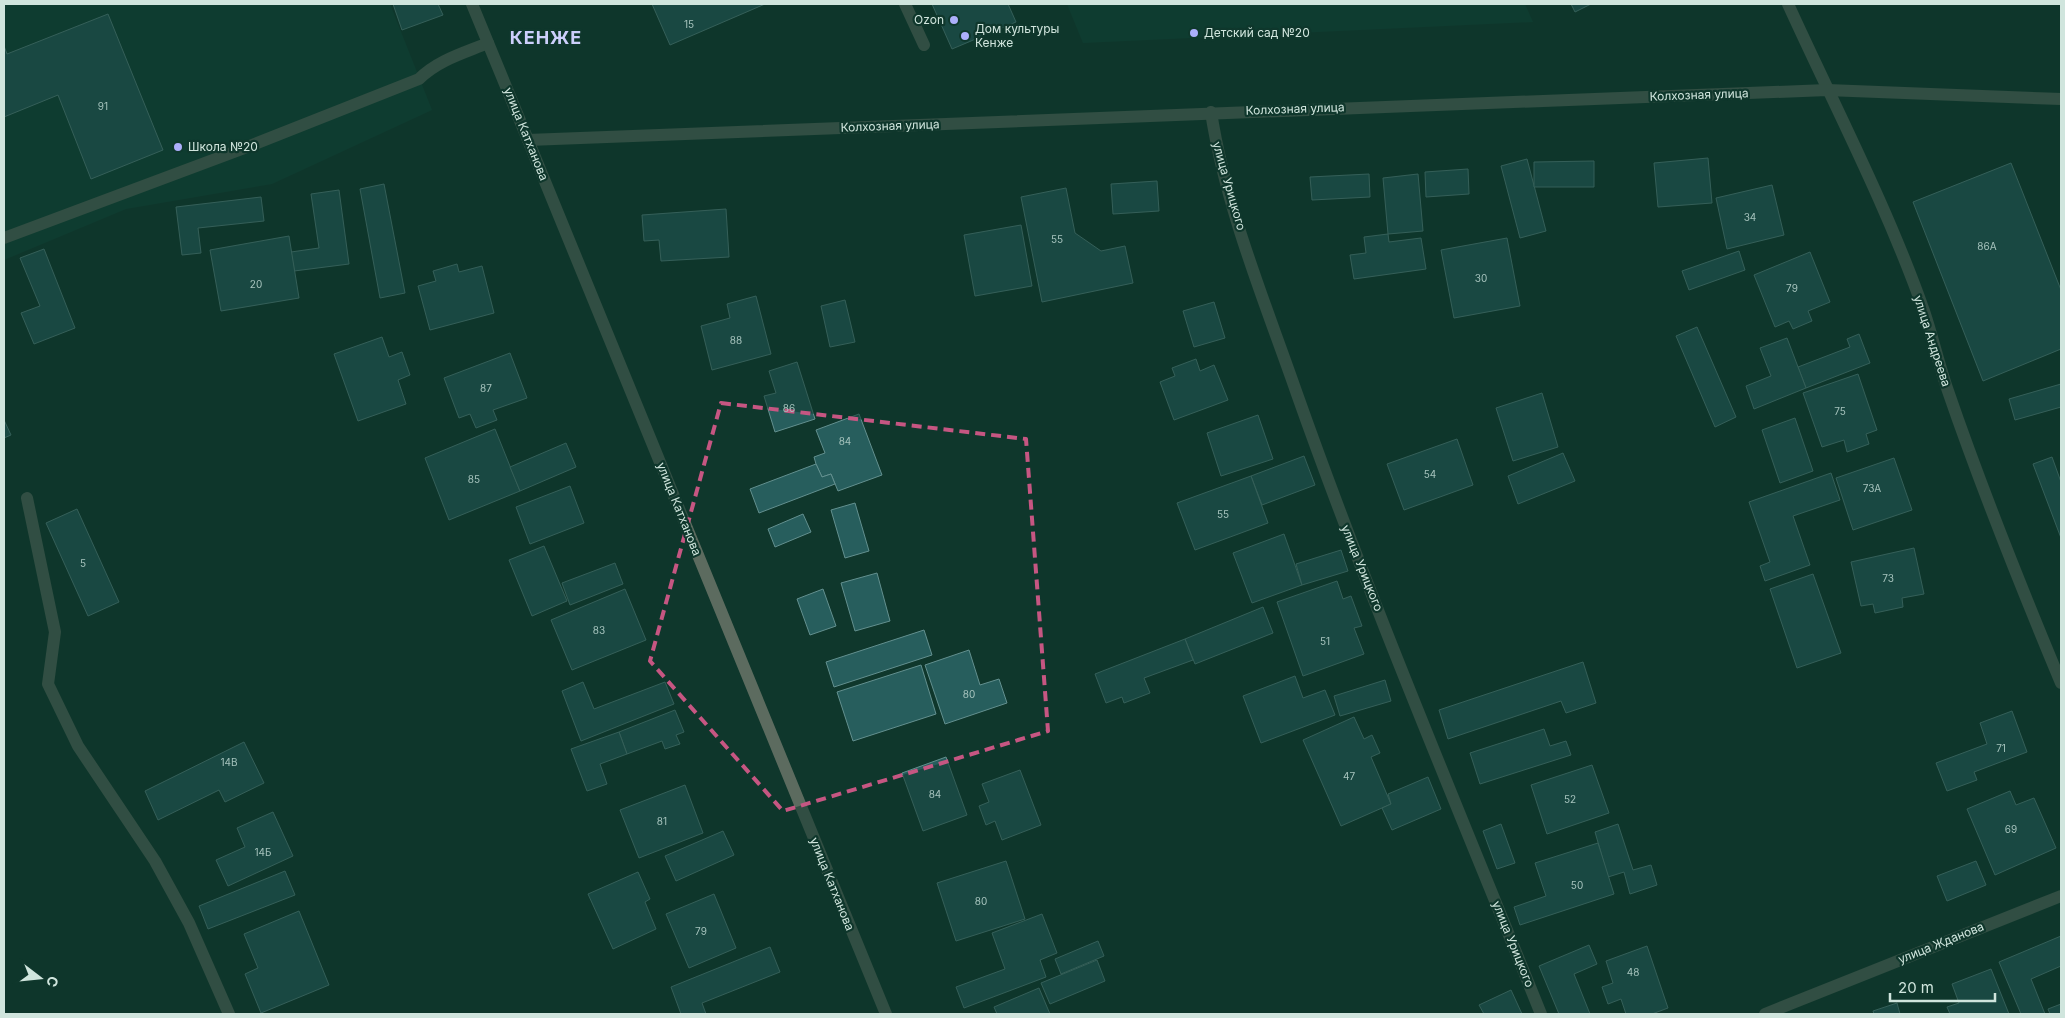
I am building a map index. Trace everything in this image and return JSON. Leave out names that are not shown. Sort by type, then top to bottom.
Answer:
[{"type":"street","name":"улица Катханова","points":[[472,4],[886,1014]]},
{"type":"street","points":[[905,4],[924,45]]},
{"type":"street","name":"улица Андреева","points":[[1788,4],[1872,184],[1924,311],[1948,390],[2026,600],[2061,684]]},
{"type":"street","points":[[4,238],[242,149],[420,79],[430,69],[444,61],[488,43]]},
{"type":"street","name":"Колхозная улица","points":[[528,140],[1211,112],[1827,90],[2061,99]]},
{"type":"street","name":"улица Урицкого","points":[[1211,112],[1216,148],[1234,208],[1330,485],[1541,1014]]},
{"type":"street","points":[[27,498],[55,632],[48,684],[78,746],[155,861],[208,962],[229,1014]]},
{"type":"street","name":"улица Жданова","points":[[1765,1014],[2061,896]]},
{"type":"highlighted area","points":[[721,403],[1026,439],[1048,731],[783,811],[650,661]]},
{"type":"shaded area","name":"Школа №20","points":[[4,4],[390,4],[432,110],[272,184],[126,209],[4,260]]},
{"type":"shaded area","name":"Детский сад №20","points":[[1067,4],[1525,4],[1533,22],[1083,43]]},
{"type":"building","points":[[393,4],[438,4],[443,15],[402,30]]},
{"type":"building","points":[[652,4],[765,4],[670,45]]},
{"type":"building","name":"Дом культуры Кенже","points":[[932,4],[1008,4],[1016,22],[952,49]]},
{"type":"building","points":[[1571,4],[1591,4],[1575,12]]},
{"type":"building","points":[[108,14],[163,150],[91,179],[58,95],[4,117],[4,46],[7,54]]},
{"type":"building","points":[[1708,158],[1712,203],[1658,207],[1654,163]]},
{"type":"building","points":[[1527,159],[1546,231],[1520,238],[1501,166]]},
{"type":"building","points":[[1594,161],[1594,187],[1534,187],[1534,162]]},
{"type":"building","points":[[2011,163],[2061,290],[2061,349],[1983,381],[1913,202]]},
{"type":"building","points":[[1468,169],[1469,194],[1426,197],[1425,172]]},
{"type":"building","points":[[1369,174],[1370,197],[1312,200],[1310,177]]},
{"type":"building","points":[[1418,174],[1423,231],[1388,234],[1383,178]]},
{"type":"building","points":[[1157,181],[1159,211],[1113,214],[1111,184]]},
{"type":"building","points":[[384,184],[405,293],[380,298],[360,189]]},
{"type":"building","points":[[1772,185],[1784,235],[1727,249],[1716,198]]},
{"type":"building","points":[[1066,188],[1075,233],[1101,251],[1125,246],[1133,283],[1042,302],[1021,197]]},
{"type":"building","points":[[339,190],[349,264],[294,271],[291,252],[319,248],[311,194]]},
{"type":"building","points":[[261,197],[264,221],[198,228],[201,253],[182,255],[176,207]]},
{"type":"building","points":[[726,209],[729,257],[661,261],[659,240],[644,241],[642,215]]},
{"type":"building","points":[[1021,225],[1032,286],[975,296],[964,235]]},
{"type":"building","points":[[1388,234],[1389,242],[1421,238],[1426,269],[1354,279],[1350,255],[1366,253],[1364,237]]},
{"type":"building","points":[[289,236],[299,298],[221,311],[210,250]]},
{"type":"building","points":[[1507,238],[1520,306],[1454,318],[1441,250]]},
{"type":"building","points":[[44,249],[75,328],[34,344],[21,313],[40,306],[20,258]]},
{"type":"building","points":[[1739,251],[1745,270],[1689,290],[1682,271]]},
{"type":"building","points":[[1810,252],[1830,302],[1808,311],[1812,321],[1793,329],[1789,321],[1775,327],[1754,275]]},
{"type":"building","points":[[457,264],[459,272],[482,266],[494,313],[430,330],[418,286],[436,281],[433,271]]},
{"type":"building","points":[[756,296],[771,354],[712,370],[701,326],[730,318],[727,304]]},
{"type":"building","points":[[845,300],[855,342],[830,347],[821,306]]},
{"type":"building","points":[[1214,302],[1225,338],[1194,347],[1183,311]]},
{"type":"building","points":[[1697,327],[1736,417],[1715,427],[1676,336]]},
{"type":"building","points":[[1859,334],[1870,363],[1806,388],[1798,367],[1850,347],[1847,339]]},
{"type":"building","points":[[382,337],[389,357],[402,352],[410,375],[398,380],[406,404],[358,421],[334,354]]},
{"type":"building","points":[[1787,338],[1806,388],[1754,409],[1746,386],[1771,376],[1760,348]]},
{"type":"building","points":[[510,353],[527,398],[493,410],[497,420],[476,428],[470,414],[459,418],[444,378]]},
{"type":"building","points":[[1196,359],[1200,371],[1214,365],[1228,400],[1174,420],[1160,382],[1175,376],[1172,368]]},
{"type":"building","points":[[797,362],[815,419],[775,432],[764,396],[776,393],[769,371]]},
{"type":"building","points":[[1858,374],[1877,430],[1866,434],[1869,444],[1847,452],[1844,440],[1822,447],[1803,393]]},
{"type":"building","points":[[2061,384],[2061,407],[2015,420],[2009,399]]},
{"type":"building","points":[[1542,393],[1558,447],[1513,461],[1496,408]]},
{"type":"building","points":[[859,414],[882,475],[838,491],[831,474],[822,477],[816,464],[814,457],[825,453],[816,430]]},
{"type":"building","points":[[1258,415],[1273,459],[1221,476],[1207,433]]},
{"type":"building","points":[[1795,418],[1813,471],[1780,483],[1762,430]]},
{"type":"building","points":[[4,420],[11,435],[4,438]]},
{"type":"building","points":[[495,429],[520,491],[449,520],[425,458]]},
{"type":"building","points":[[1457,439],[1473,485],[1404,510],[1387,464]]},
{"type":"building","points":[[566,443],[576,467],[520,491],[510,467]]},
{"type":"building","points":[[1563,453],[1575,481],[1518,504],[1508,476]]},
{"type":"building","points":[[1304,456],[1315,485],[1262,505],[1251,476]]},
{"type":"building","points":[[2052,457],[2061,482],[2061,538],[2033,464]]},
{"type":"building","points":[[1894,458],[1912,510],[1853,530],[1836,478]]},
{"type":"building","points":[[816,464],[822,477],[831,474],[835,484],[759,513],[750,489]]},
{"type":"building","points":[[1831,473],[1840,500],[1793,516],[1810,565],[1765,581],[1760,566],[1770,562],[1749,502]]},
{"type":"building","points":[[1251,476],[1268,523],[1195,550],[1177,503]]},
{"type":"building","points":[[570,486],[584,523],[530,544],[516,507]]},
{"type":"building","points":[[855,503],[869,551],[845,558],[831,510]]},
{"type":"building","points":[[77,509],[119,602],[88,616],[46,523]]},
{"type":"building","points":[[803,514],[811,532],[775,547],[768,529]]},
{"type":"building","points":[[1284,534],[1302,585],[1252,603],[1233,553]]},
{"type":"building","points":[[544,546],[567,601],[532,616],[509,560]]},
{"type":"building","points":[[1914,548],[1924,594],[1902,598],[1903,607],[1875,613],[1873,604],[1861,606],[1851,562]]},
{"type":"building","points":[[1341,550],[1348,571],[1302,585],[1296,564]]},
{"type":"building","points":[[615,563],[623,584],[570,605],[562,583]]},
{"type":"building","points":[[877,573],[890,621],[855,631],[841,583]]},
{"type":"building","points":[[1813,574],[1841,653],[1797,668],[1770,589]]},
{"type":"building","points":[[1337,581],[1343,599],[1351,596],[1362,626],[1354,628],[1364,654],[1303,676],[1277,602]]},
{"type":"building","points":[[625,589],[646,640],[572,670],[551,620]]},
{"type":"building","points":[[823,589],[836,626],[810,635],[797,599]]},
{"type":"building","points":[[1263,607],[1273,633],[1195,664],[1185,639]]},
{"type":"building","points":[[924,630],[932,655],[834,687],[826,662]]},
{"type":"building","points":[[1185,639],[1193,660],[1144,678],[1150,693],[1124,703],[1122,697],[1106,703],[1095,674]]},
{"type":"building","points":[[969,650],[980,685],[999,679],[1007,703],[945,724],[925,665]]},
{"type":"building","points":[[1583,662],[1596,703],[1566,713],[1561,701],[1448,739],[1439,710]]},
{"type":"building","points":[[921,665],[936,714],[853,741],[837,692]]},
{"type":"building","points":[[1295,676],[1303,698],[1325,690],[1335,715],[1261,743],[1243,696]]},
{"type":"building","points":[[1385,680],[1391,701],[1340,716],[1334,696]]},
{"type":"building","points":[[583,682],[594,709],[665,682],[674,704],[581,741],[562,691]]},
{"type":"building","points":[[675,710],[684,732],[676,735],[680,744],[665,749],[662,741],[627,754],[619,732]]},
{"type":"building","points":[[2012,711],[2027,752],[1974,772],[1977,780],[1947,791],[1936,763],[1987,744],[1980,723]]},
{"type":"building","points":[[1354,717],[1364,739],[1372,735],[1380,753],[1371,757],[1391,804],[1341,826],[1303,740]]},
{"type":"building","points":[[1544,729],[1550,746],[1566,741],[1571,755],[1480,784],[1470,753]]},
{"type":"building","points":[[619,732],[627,754],[600,764],[607,784],[587,791],[571,749]]},
{"type":"building","points":[[244,742],[264,783],[225,802],[219,790],[158,820],[145,791]]},
{"type":"building","points":[[946,757],[967,815],[923,831],[902,773]]},
{"type":"building","points":[[1592,765],[1609,813],[1547,834],[1531,785]]},
{"type":"building","points":[[1020,770],[1041,825],[1002,840],[995,821],[986,825],[979,806],[989,802],[982,784]]},
{"type":"building","points":[[1428,777],[1441,809],[1392,830],[1382,808],[1391,804],[1388,794]]},
{"type":"building","points":[[685,785],[703,833],[639,858],[620,810]]},
{"type":"building","points":[[2010,791],[2016,805],[2034,798],[2056,848],[1995,875],[1967,809]]},
{"type":"building","points":[[273,812],[293,856],[228,886],[216,860],[245,847],[237,828]]},
{"type":"building","points":[[1501,824],[1515,863],[1497,869],[1483,831]]},
{"type":"building","points":[[1618,824],[1633,870],[1651,865],[1657,885],[1630,894],[1624,872],[1608,877],[1595,832]]},
{"type":"building","points":[[723,831],[734,855],[676,881],[665,856]]},
{"type":"building","points":[[1598,843],[1614,894],[1520,925],[1514,907],[1546,896],[1535,863]]},
{"type":"building","points":[[1006,861],[1025,919],[956,941],[937,883]]},
{"type":"building","points":[[1976,861],[1986,885],[1947,901],[1937,876]]},
{"type":"building","points":[[285,871],[295,895],[208,929],[199,906]]},
{"type":"building","points":[[638,872],[650,899],[645,902],[656,929],[613,949],[588,894]]},
{"type":"building","points":[[714,894],[736,948],[689,968],[666,914]]},
{"type":"building","points":[[299,911],[329,985],[261,1013],[245,974],[258,968],[244,934]]},
{"type":"building","points":[[1042,914],[1057,953],[1040,960],[1046,977],[964,1008],[956,987],[1005,969],[992,933]]},
{"type":"building","points":[[2061,936],[2061,966],[2031,979],[2045,1014],[2021,1014],[1999,962]]},
{"type":"building","points":[[1098,941],[1104,956],[1061,974],[1055,959]]},
{"type":"building","points":[[1589,945],[1597,964],[1574,974],[1590,1014],[1559,1014],[1539,966]]},
{"type":"building","points":[[1647,946],[1668,1008],[1652,1014],[1626,1014],[1621,999],[1608,1004],[1602,987],[1613,983],[1606,961]]},
{"type":"building","points":[[770,947],[780,972],[702,1003],[706,1014],[681,1014],[671,987]]},
{"type":"building","points":[[1097,960],[1105,981],[1050,1004],[1041,983]]},
{"type":"building","points":[[1991,969],[2009,1014],[1950,1014],[1947,1007],[1959,1003],[1952,984]]},
{"type":"building","points":[[1039,988],[1050,1014],[997,1014],[994,1007]]},
{"type":"building","points":[[1511,990],[1522,1014],[1484,1014],[1479,1005]]},
{"type":"building","points":[[1897,1003],[1900,1014],[1874,1014],[1873,1011]]},
{"type":"building","points":[[2061,1004],[2061,1014],[2050,1014],[2048,1009]]},
{"type":"place","name":"Ozon","points":[[954,20]]},
{"type":"place","name":"Детский сад №20","points":[[1194,33]]},
{"type":"place","name":"Дом культуры Кенже","points":[[965,36]]},
{"type":"place","name":"Школа №20","points":[[178,147]]},
{"type":"district","name":"КЕНЖЕ","points":[[546,38]]}]
